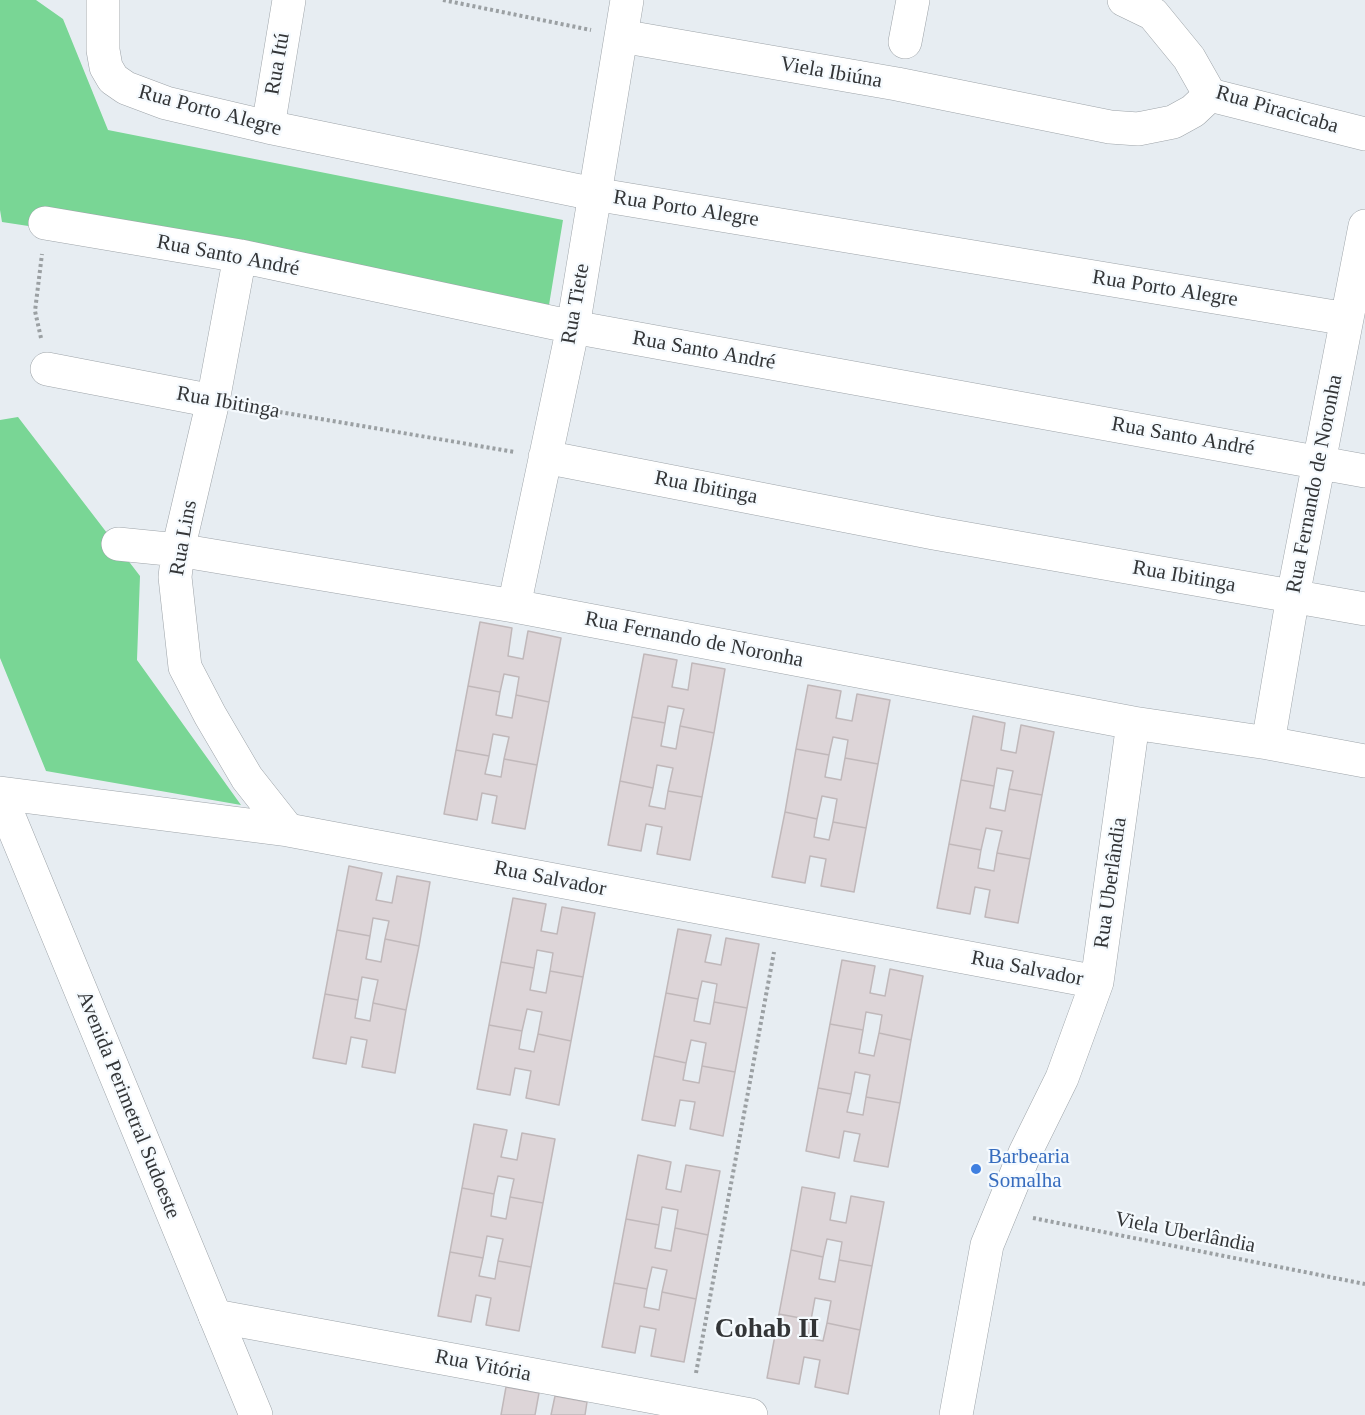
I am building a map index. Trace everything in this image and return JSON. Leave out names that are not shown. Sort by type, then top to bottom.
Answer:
[{"type":"street","name":"Rua Porto Alegre","points":[[104,0],[103,50],[106,67],[114,80],[126,88],[166,103],[268,127],[594,194],[1347,319]]},
{"type":"street","name":"Rua Itú","points":[[268,127],[289,0]]},
{"type":"street","name":"Rua Tiete","points":[[514,606],[573,327],[627,0]]},
{"type":"street","points":[[905,42],[913,0]]},
{"type":"street","name":"Rua Piracicaba","points":[[1124,0],[1153,14],[1189,58],[1210,95],[1365,134]]},
{"type":"street","name":"Viela Ibiúna","points":[[621,36],[897,84],[1110,127],[1138,129],[1173,122],[1193,111],[1210,95]]},
{"type":"street","name":"Rua Santo André","points":[[45,223],[240,256],[573,327],[1365,471]]},
{"type":"street","name":"Rua Fernando de Noronha","points":[[1268,743],[1293,596],[1364,239]]},
{"type":"street","name":"Rua Lins","points":[[240,256],[213,401],[178,550],[175,577],[185,667],[247,778],[288,830]]},
{"type":"street","name":"Rua Ibitinga","points":[[47,369],[213,401]]},
{"type":"street","name":"Rua Ibitinga","points":[[545,457],[934,533],[1365,609]]},
{"type":"street","name":"Rua Fernando de Noronha","points":[[118,544],[178,550],[514,606],[1134,723],[1365,760]]},
{"type":"street","name":"Rua Uberlândia","points":[[956,1415],[987,1245],[1025,1153],[1062,1078],[1097,982],[1134,723]]},
{"type":"street","name":"Rua Salvador","points":[[0,794],[288,830],[1097,982]]},
{"type":"street","name":"Avenida Perimetral Sudoeste","points":[[0,794],[256,1415]]},
{"type":"street","name":"Rua Vitória","points":[[215,1316],[751,1415]]},
{"type":"path","points":[[443,0],[621,36]]},
{"type":"path","points":[[45,223],[35,311],[47,369]]},
{"type":"path","name":"Rua Ibitinga","points":[[213,401],[545,457]]},
{"type":"path","points":[[690,1405],[780,922]]},
{"type":"path","name":"Viela Uberlândia","points":[[1000,1211],[1365,1284]]},
{"type":"green space","points":[[0,0],[36,0],[63,19],[108,130],[563,220],[549,305],[2,222],[0,210]]},
{"type":"green space","points":[[18,417],[140,576],[137,660],[241,805],[46,771],[0,658],[0,420]]},
{"type":"building","points":[[480,622],[512,628],[508,656],[523,659],[528,631],[561,638],[549,702],[516,695],[519,677],[504,674],[500,692],[468,686]]},
{"type":"building","points":[[644,654],[677,660],[672,687],[688,690],[692,663],[725,669],[714,733],[680,726],[684,709],[668,706],[665,723],[632,717]]},
{"type":"building","points":[[808,685],[841,691],[836,718],[852,721],[857,694],[890,700],[878,764],[845,758],[848,740],[833,737],[829,755],[796,749]]},
{"type":"building","points":[[468,686],[500,692],[496,715],[512,718],[516,695],[549,702],[537,765],[504,759],[509,737],[493,734],[489,756],[456,750]]},
{"type":"building","points":[[973,716],[1005,723],[1001,750],[1016,753],[1021,725],[1054,732],[1042,795],[1009,789],[1013,771],[997,768],[994,786],[961,780]]},
{"type":"building","points":[[632,717],[665,723],[661,746],[676,749],[680,726],[714,733],[702,797],[668,791],[673,768],[657,765],[653,788],[620,781]]},
{"type":"building","points":[[796,749],[829,755],[825,777],[841,780],[845,758],[878,764],[866,828],[833,822],[837,799],[822,796],[817,819],[785,812]]},
{"type":"building","points":[[456,750],[489,756],[485,774],[501,777],[504,759],[537,765],[525,829],[492,823],[497,796],[482,793],[477,820],[444,814]]},
{"type":"building","points":[[961,780],[994,786],[990,808],[1005,811],[1009,789],[1042,795],[1030,859],[997,853],[1002,831],[986,828],[981,850],[949,844]]},
{"type":"building","points":[[620,781],[653,788],[649,806],[665,809],[668,791],[702,797],[690,860],[657,854],[662,827],[646,824],[641,851],[608,845]]},
{"type":"building","points":[[785,812],[817,819],[814,837],[829,840],[833,822],[866,828],[854,892],[821,886],[826,859],[810,856],[805,883],[772,877]]},
{"type":"building","points":[[949,844],[981,850],[978,868],[994,871],[997,853],[1030,859],[1018,923],[985,917],[990,890],[975,887],[970,914],[937,908]]},
{"type":"building","points":[[349,866],[382,873],[376,900],[392,903],[397,876],[430,882],[419,946],[385,939],[389,921],[373,918],[370,936],[337,930]]},
{"type":"building","points":[[513,898],[546,904],[541,931],[557,934],[562,907],[595,913],[583,977],[550,971],[553,953],[537,950],[534,968],[501,962]]},
{"type":"building","points":[[678,929],[711,935],[705,962],[721,965],[726,938],[759,944],[747,1008],[714,1002],[717,984],[702,981],[698,999],[666,993]]},
{"type":"building","points":[[337,930],[370,936],[366,959],[381,962],[385,939],[419,946],[406,1010],[373,1003],[378,980],[362,977],[358,1000],[325,994]]},
{"type":"building","points":[[842,960],[875,966],[870,993],[885,996],[890,969],[923,976],[911,1040],[879,1033],[882,1015],[866,1012],[863,1030],[830,1024]]},
{"type":"building","points":[[501,962],[534,968],[530,990],[546,993],[550,971],[583,977],[571,1041],[538,1034],[542,1012],[527,1009],[522,1031],[489,1025]]},
{"type":"building","points":[[666,993],[698,999],[694,1021],[710,1024],[714,1002],[747,1008],[735,1072],[702,1066],[706,1043],[691,1040],[686,1063],[654,1056]]},
{"type":"building","points":[[325,994],[358,1000],[355,1018],[370,1021],[373,1003],[406,1010],[395,1073],[362,1067],[367,1040],[351,1037],[346,1064],[313,1058]]},
{"type":"building","points":[[830,1024],[863,1030],[859,1053],[874,1056],[879,1033],[911,1040],[900,1103],[866,1097],[870,1075],[855,1072],[851,1094],[818,1088]]},
{"type":"building","points":[[489,1025],[522,1031],[519,1049],[534,1052],[538,1034],[571,1041],[559,1105],[526,1098],[531,1071],[515,1068],[510,1095],[477,1089]]},
{"type":"building","points":[[654,1056],[686,1063],[683,1080],[699,1083],[702,1066],[735,1072],[723,1136],[690,1129],[695,1102],[680,1100],[675,1126],[642,1120]]},
{"type":"building","points":[[818,1088],[851,1094],[847,1112],[863,1115],[866,1097],[900,1103],[888,1167],[854,1161],[860,1134],[844,1131],[839,1158],[806,1151]]},
{"type":"building","points":[[474,1124],[507,1130],[501,1157],[517,1160],[522,1133],[555,1139],[543,1203],[510,1197],[514,1179],[498,1176],[494,1194],[462,1188]]},
{"type":"building","points":[[638,1155],[671,1162],[666,1189],[681,1192],[686,1165],[720,1171],[708,1235],[675,1228],[678,1210],[662,1207],[659,1225],[626,1219]]},
{"type":"building","points":[[802,1187],[835,1193],[830,1220],[846,1223],[851,1196],[884,1202],[872,1266],[839,1260],[842,1242],[827,1239],[823,1257],[791,1250]]},
{"type":"building","points":[[462,1188],[494,1194],[491,1216],[506,1219],[510,1197],[543,1203],[531,1267],[498,1261],[503,1239],[487,1236],[483,1258],[450,1252]]},
{"type":"building","points":[[626,1219],[659,1225],[655,1248],[671,1251],[675,1228],[708,1235],[696,1299],[662,1292],[667,1270],[652,1267],[647,1289],[614,1283]]},
{"type":"building","points":[[791,1250],[823,1257],[819,1279],[835,1282],[839,1260],[872,1266],[860,1330],[827,1323],[831,1301],[815,1298],[811,1320],[779,1314]]},
{"type":"building","points":[[450,1252],[483,1258],[479,1276],[495,1279],[498,1261],[531,1267],[519,1331],[486,1325],[491,1298],[476,1295],[471,1322],[438,1316]]},
{"type":"building","points":[[614,1283],[647,1289],[644,1307],[659,1310],[662,1292],[696,1299],[684,1362],[651,1356],[656,1329],[640,1326],[635,1353],[602,1347]]},
{"type":"building","points":[[779,1314],[811,1320],[808,1338],[823,1341],[827,1323],[860,1330],[848,1394],[815,1387],[820,1360],[804,1357],[799,1384],[767,1378]]},
{"type":"building","points":[[506,1387],[539,1393],[535,1415],[501,1415]]},
{"type":"building","points":[[555,1396],[587,1402],[585,1415],[551,1415]]},
{"type":"place","name":"Barbearia Somalha","points":[[976,1169]]},
{"type":"district","name":"Cohab II","points":[[767,1330]]}]
